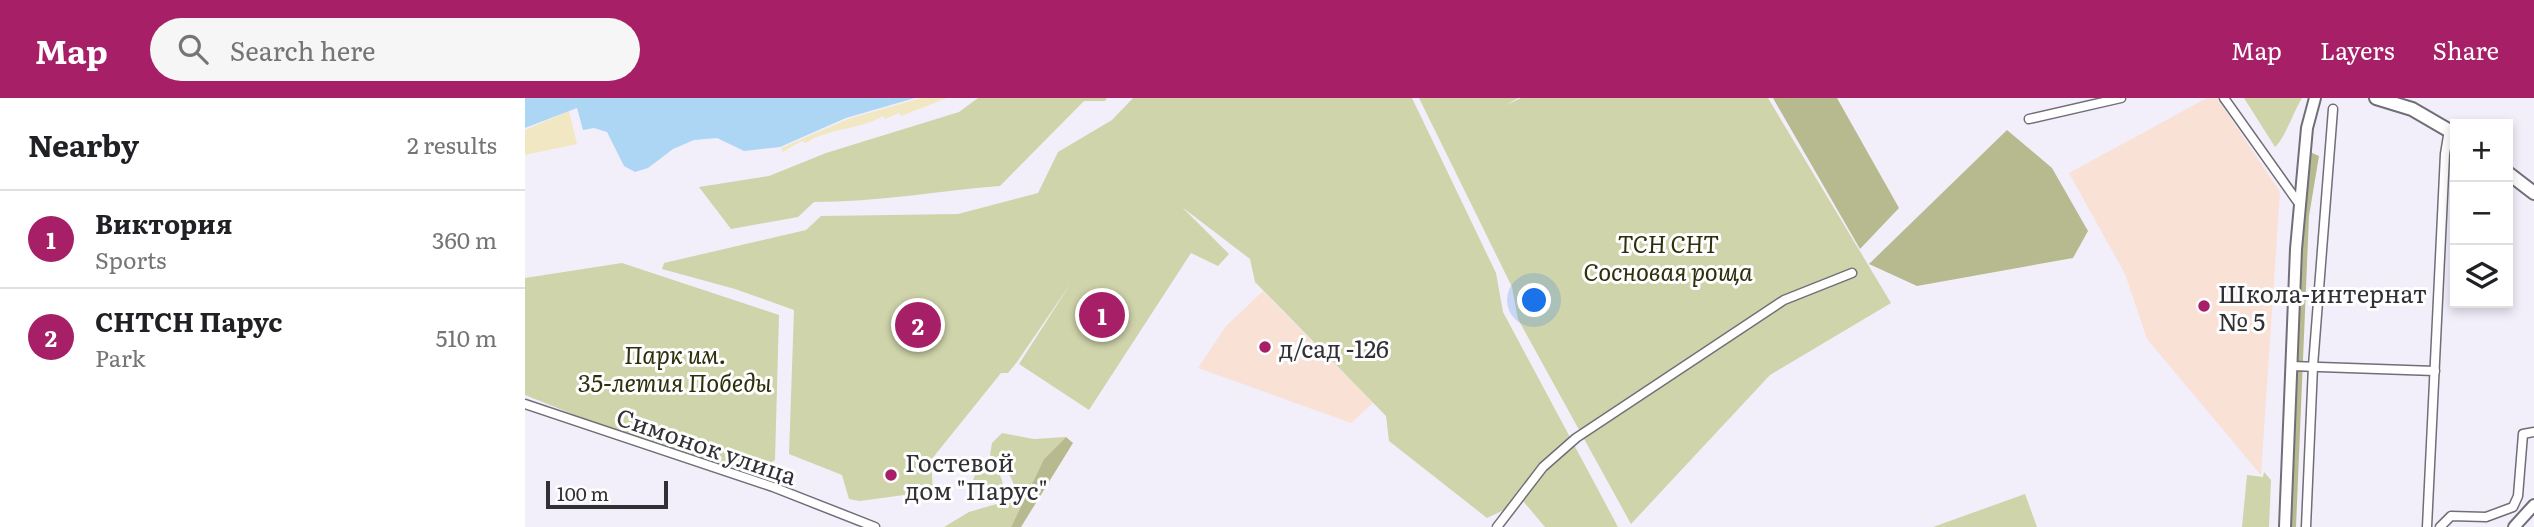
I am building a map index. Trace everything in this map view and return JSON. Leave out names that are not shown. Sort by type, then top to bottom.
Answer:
[{"type":"main road","points":[[2285,527],[2300,205],[2307,128],[2315,98]]},
{"type":"main road","points":[[2376,98],[2412,109],[2450,131]]},
{"type":"main road","points":[[2513,177],[2534,193]]},
{"type":"main road","points":[[2514,527],[2534,505]]},
{"type":"street","points":[[2029,119],[2121,98]]},
{"type":"street","points":[[2224,98],[2300,205]]},
{"type":"street","points":[[2306,527],[2313,366],[2333,109]]},
{"type":"street","points":[[2427,527],[2445,154],[2450,138]]},
{"type":"street","points":[[1497,527],[1543,467],[1576,438],[1784,300],[1851,274]]},
{"type":"street","points":[[2291,366],[2435,371]]},
{"type":"street","name":"Симонок улица","points":[[525,404],[773,487],[875,527]]},
{"type":"street","points":[[2440,527],[2451,516],[2486,517],[2513,508],[2518,496],[2523,434],[2534,432]]},
{"type":"street","points":[[2486,517],[2486,527]]},
{"type":"shaded area","name":"Школа-интернат № 5","points":[[2207,98],[2217,98],[2280,192],[2261,475],[2147,339],[2125,274],[2069,173]]},
{"type":"shaded area","name":"д/сад -126","points":[[1263,291],[1373,403],[1351,423],[1198,368],[1226,326]]},
{"type":"green space","points":[[978,98],[1107,98],[1105,101],[1084,101],[1000,186],[814,202],[798,217],[731,229],[699,187],[769,176],[826,153],[959,112]]},
{"type":"green space","points":[[1133,98],[1412,98],[1496,273],[1503,312],[1618,527],[1545,527],[1523,501],[1487,518],[1389,441],[1386,416],[1255,282],[1250,259],[1182,207],[1229,254],[1218,266],[1191,253],[1089,410],[1019,364],[1071,283],[1017,362],[1008,373],[1001,373],[931,460],[933,491],[860,501],[849,499],[842,475],[789,454],[794,310],[735,289],[662,269],[664,263],[806,230],[821,216],[958,214],[1038,193],[1058,152],[1112,120]]},
{"type":"green space","name":"ТСН СНТ Сосновая роща","points":[[1419,98],[1518,98],[1506,105],[1521,98],[1768,98],[1891,303],[1770,375],[1631,524],[1518,319],[1512,287]]},
{"type":"green space","points":[[1773,98],[1837,98],[1899,208],[1860,249]]},
{"type":"green space","points":[[2244,98],[2302,98],[2275,147]]},
{"type":"green space","points":[[2007,130],[2052,168],[2088,231],[2073,258],[1917,286],[1869,264]]},
{"type":"green space","points":[[2308,151],[2319,156],[2309,216],[2296,527],[2288,527],[2299,243]]},
{"type":"green space","name":"Парк им. 35-летия Победы","points":[[622,263],[779,315],[775,460],[756,472],[647,444],[525,395],[525,278]]},
{"type":"green space","points":[[1002,433],[1034,439],[1066,437],[1044,459],[1011,527],[944,527],[969,512],[1014,499],[1012,479],[990,455],[992,443]]},
{"type":"green space","points":[[1066,437],[1073,443],[1021,527],[1011,527],[1044,459]]},
{"type":"green space","points":[[984,465],[998,472],[1003,487],[990,493],[971,485],[976,473]]},
{"type":"green space","points":[[2264,472],[2271,480],[2269,527],[2242,527],[2247,475],[2263,477]]},
{"type":"green space","points":[[2025,494],[2037,527],[1933,527]]},
{"type":"sand","points":[[921,98],[947,98],[901,116],[899,113],[885,119],[883,116],[874,121],[824,134],[806,143],[802,141],[783,152],[781,148],[848,119]]},
{"type":"sand","points":[[569,111],[577,144],[525,155],[525,130]]},
{"type":"water","points":[[525,98],[915,98],[846,118],[780,147],[744,151],[717,138],[694,140],[673,149],[648,168],[635,172],[624,166],[607,132],[594,128],[583,130],[577,108],[525,128]]},
{"type":"place","name":"Школа-интернат № 5","points":[[2204,306]]},
{"type":"place","name":"Виктория","points":[[1102,315]]},
{"type":"place","name":"СНТСН Парус","points":[[918,325]]},
{"type":"place","name":"д/сад -126","points":[[1265,347]]},
{"type":"place","name":"Гостевой дом \"Парус\"","points":[[891,475]]}]
